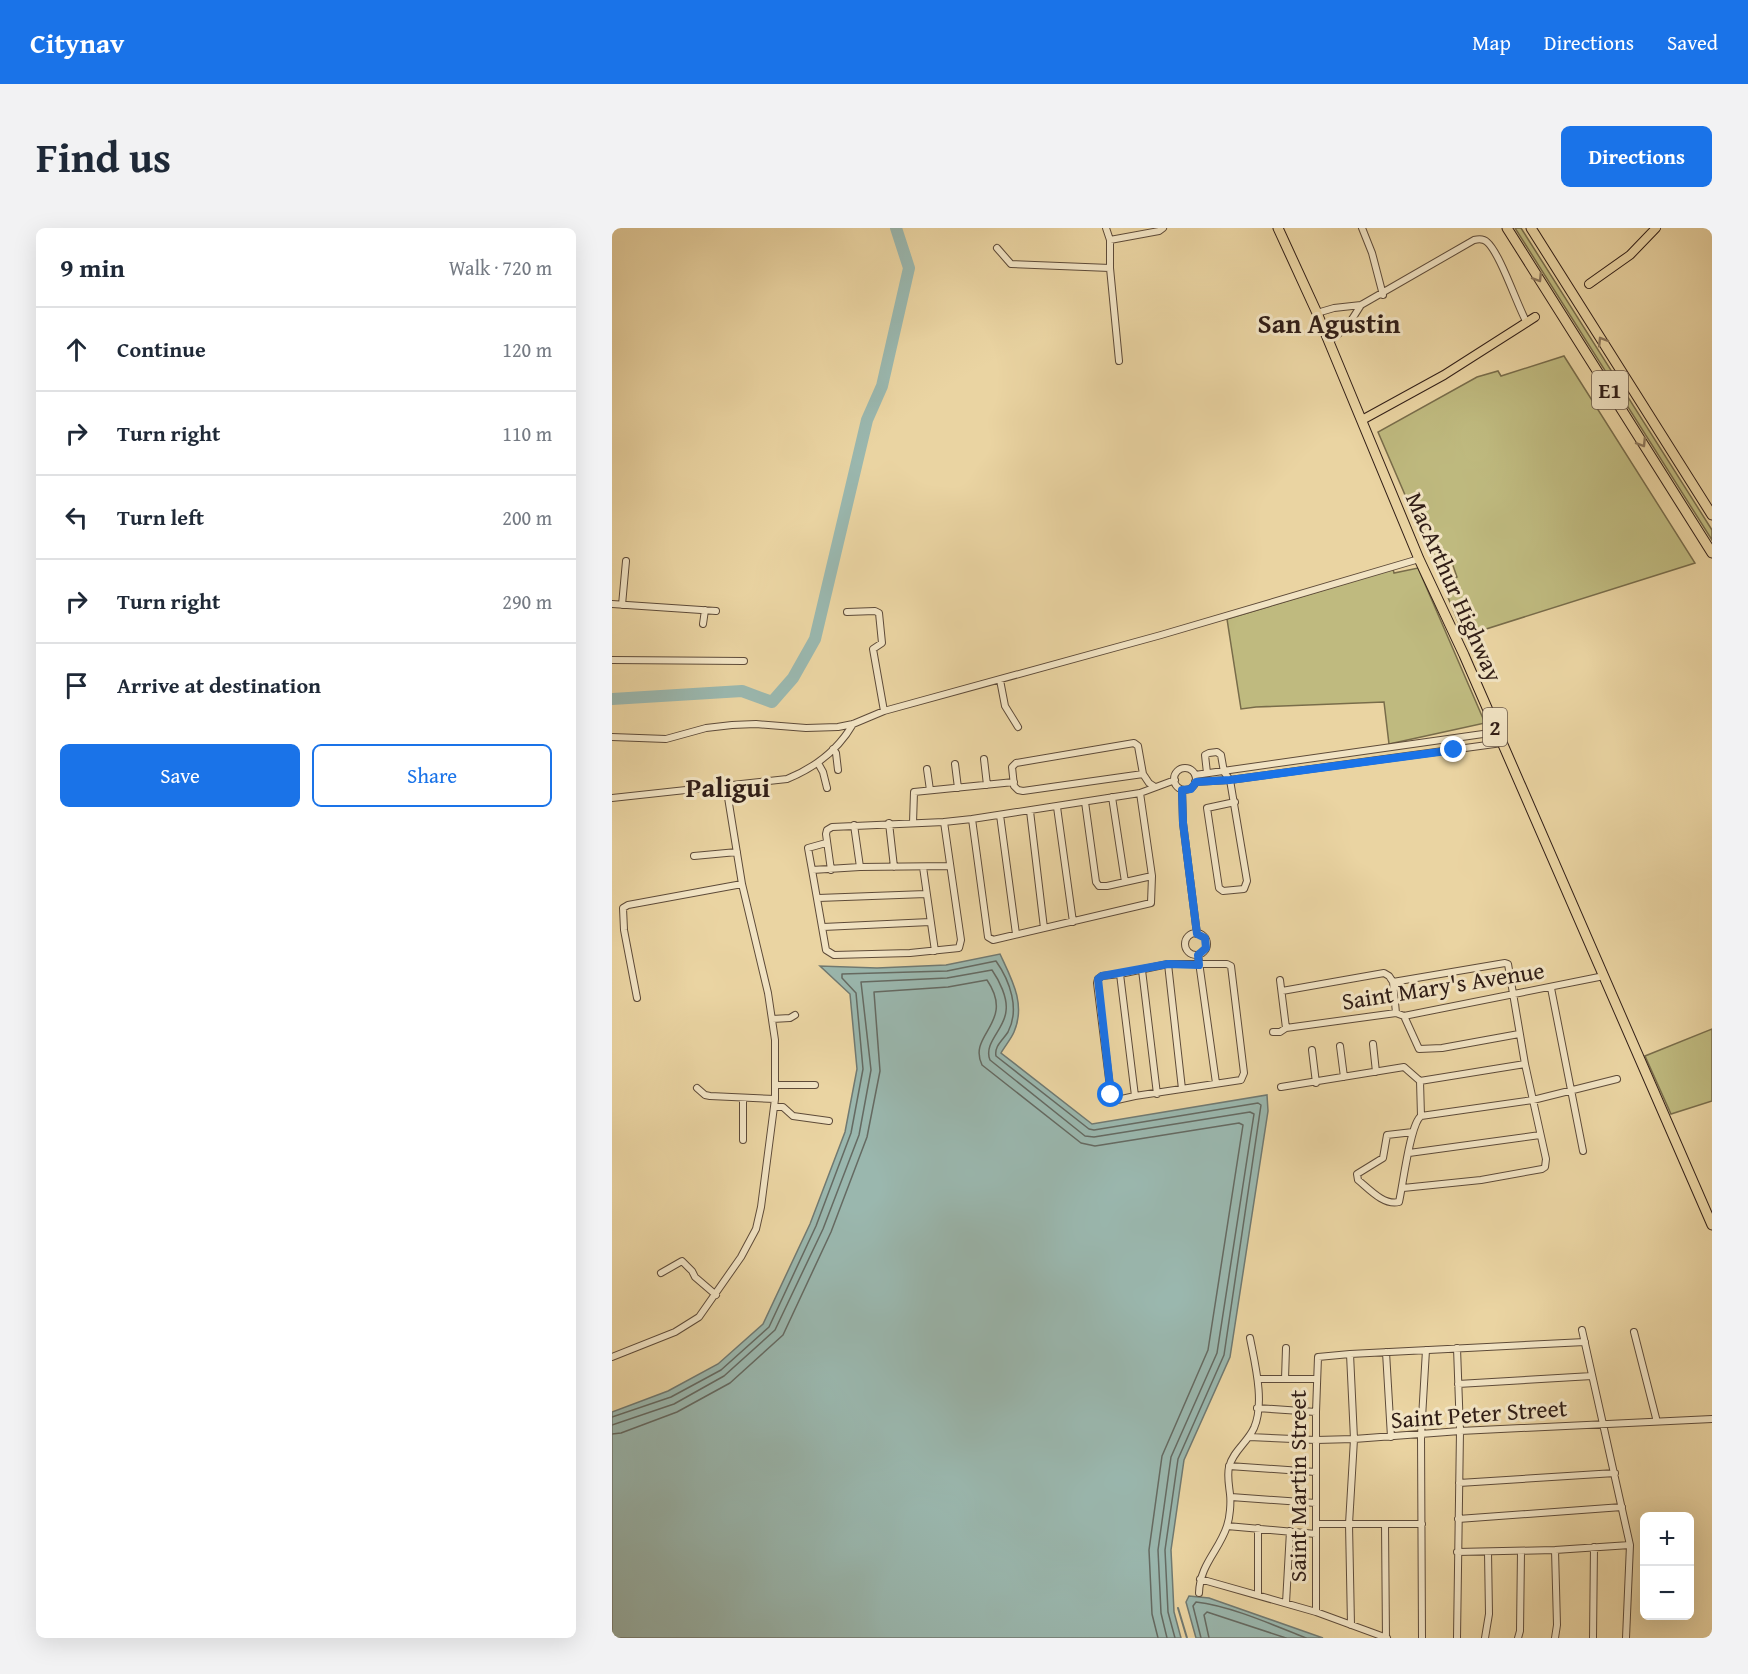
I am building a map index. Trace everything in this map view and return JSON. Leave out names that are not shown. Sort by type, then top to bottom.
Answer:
[{"type":"highway","name":"MacArthur Highway","points":[[1278,228],[1317,313],[1419,559],[1464,655],[1712,1225]]},
{"type":"highway","name":"E1","points":[[1507,228],[1712,553]]},
{"type":"highway","name":"E1","points":[[1531,228],[1712,515]]},
{"type":"main road","points":[[1589,284],[1630,255],[1656,228]]},
{"type":"main road","points":[[1362,420],[1444,375],[1531,320]]},
{"type":"street","points":[[1106,228],[1110,240],[1110,268],[1119,361]]},
{"type":"street","points":[[1110,240],[1159,231],[1163,228]]},
{"type":"street","points":[[1362,228],[1372,253],[1383,294]]},
{"type":"street","points":[[1317,313],[1334,308],[1361,306],[1413,274],[1474,240],[1481,239],[1487,242],[1531,320]]},
{"type":"street","points":[[997,248],[1011,264],[1110,268]]},
{"type":"street","points":[[1328,342],[1347,327],[1361,306]]},
{"type":"street","points":[[612,737],[666,739],[706,728],[732,725],[756,724],[806,728],[853,724],[884,711],[1161,635],[1419,559]]},
{"type":"street","points":[[622,605],[626,561]]},
{"type":"street","points":[[612,604],[716,611]]},
{"type":"street","points":[[703,624],[705,610]]},
{"type":"street","points":[[847,612],[875,611],[879,613],[882,643],[873,649],[884,711]]},
{"type":"street","points":[[612,660],[744,661]]},
{"type":"street","points":[[1000,680],[1005,706],[1018,727]]},
{"type":"street","points":[[612,798],[787,779],[803,773],[818,763],[833,749],[853,724]]},
{"type":"street","points":[[1497,732],[1207,773],[1195,778],[1191,789],[1182,790],[1177,787],[1174,780],[1176,774],[1181,770],[1188,769],[1195,778],[1230,780],[1502,743]]},
{"type":"street","points":[[1478,735],[1481,746]]},
{"type":"street","points":[[1442,740],[1445,751]]},
{"type":"street","points":[[1143,774],[1023,791],[1018,790],[1014,782],[1012,767],[1016,763],[1134,743],[1138,746],[1143,774],[1155,787]]},
{"type":"street","points":[[833,749],[836,753],[838,770]]},
{"type":"street","points":[[1207,773],[1205,755],[1217,752],[1221,755],[1224,772],[1230,780],[1235,802],[1247,885],[1244,889],[1223,891],[1219,888],[1207,808],[1235,802]]},
{"type":"street","points":[[1356,753],[1357,763]]},
{"type":"street","points":[[984,759],[987,785]]},
{"type":"street","points":[[818,763],[827,788]]},
{"type":"street","points":[[956,764],[958,788]]},
{"type":"street","points":[[927,769],[930,790]]},
{"type":"street","points":[[831,870],[826,843],[827,830],[832,827],[972,819],[1140,793],[1174,780]]},
{"type":"street","points":[[913,823],[914,792],[1014,782]]},
{"type":"street","points":[[612,1357],[686,1326],[699,1317],[735,1267],[756,1229],[765,1184],[776,1085],[772,1019],[742,885],[726,785]]},
{"type":"street","points":[[1182,790],[1183,823],[1197,934]]},
{"type":"street","points":[[972,819],[988,937],[993,940],[1151,903],[1152,876],[1140,793]]},
{"type":"street","points":[[1112,798],[1125,882]]},
{"type":"street","points":[[1085,802],[1096,882],[1099,886],[1152,876]]},
{"type":"street","points":[[1057,807],[1073,922]]},
{"type":"street","points":[[1030,811],[1044,928]]},
{"type":"street","points":[[1000,815],[1016,934]]},
{"type":"street","points":[[826,843],[808,848],[826,950],[834,955],[957,948],[961,944],[944,822]]},
{"type":"street","points":[[889,823],[894,867]]},
{"type":"street","points":[[854,825],[860,867]]},
{"type":"street","points":[[694,856],[736,852]]},
{"type":"street","points":[[812,870],[950,866]]},
{"type":"street","points":[[923,867],[935,951]]},
{"type":"street","points":[[637,998],[624,930],[623,908],[628,905],[742,885]]},
{"type":"street","points":[[818,898],[926,894]]},
{"type":"street","points":[[823,927],[930,922]]},
{"type":"street","points":[[1197,934],[1205,938],[1207,945],[1198,955],[1188,951],[1186,945],[1187,938],[1197,934]]},
{"type":"street","points":[[1198,955],[1216,1083]]},
{"type":"street","points":[[1393,982],[1506,963],[1546,1162],[1542,1169],[1481,1180],[1402,1188]]},
{"type":"street","points":[[1168,964],[1182,1089]]},
{"type":"street","points":[[1168,964],[1199,965],[1227,964],[1231,968],[1245,1076],[1241,1080],[1157,1094],[1117,1100],[1113,1098],[1098,979],[1102,976],[1168,964]]},
{"type":"street","points":[[1142,970],[1157,1094]]},
{"type":"street","points":[[1282,991],[1384,973],[1393,982],[1396,1013]]},
{"type":"street","points":[[1120,974],[1135,1096]]},
{"type":"street","name":"Saint Mary's Avenue","points":[[1273,1032],[1280,1032],[1286,1028],[1396,1013],[1404,1016],[1604,976]]},
{"type":"street","points":[[1280,980],[1286,1028]]},
{"type":"street","points":[[1551,988],[1583,1151]]},
{"type":"street","points":[[772,1019],[790,1018],[795,1015]]},
{"type":"street","points":[[1404,1016],[1419,1049],[1442,1048],[1519,1034]]},
{"type":"street","points":[[1373,1044],[1376,1072]]},
{"type":"street","points":[[1340,1046],[1344,1077]]},
{"type":"street","points":[[1312,1050],[1316,1083]]},
{"type":"street","points":[[1420,1081],[1525,1064]]},
{"type":"street","points":[[1281,1088],[1404,1067],[1420,1081],[1421,1116]]},
{"type":"street","points":[[1413,1132],[1387,1135],[1383,1158],[1357,1174],[1358,1180],[1377,1196],[1393,1203],[1399,1202],[1413,1132],[1417,1119],[1421,1116],[1533,1100],[1617,1079]]},
{"type":"street","points":[[776,1085],[815,1085]]},
{"type":"street","points":[[697,1088],[705,1095],[775,1099]]},
{"type":"street","points":[[743,1098],[743,1140]]},
{"type":"street","points":[[775,1107],[783,1107],[793,1116],[829,1121]]},
{"type":"street","points":[[1409,1154],[1540,1134]]},
{"type":"street","points":[[661,1273],[682,1261],[695,1277],[716,1294]]},
{"type":"street","points":[[1582,1330],[1630,1545],[1626,1638]]},
{"type":"street","points":[[1634,1332],[1657,1422]]},
{"type":"street","points":[[1199,1593],[1200,1579],[1227,1526],[1231,1497],[1229,1466],[1234,1454],[1249,1437],[1256,1424],[1258,1379],[1250,1338]]},
{"type":"street","points":[[1351,1624],[1349,1524],[1354,1439],[1350,1354],[1585,1342]]},
{"type":"street","points":[[1285,1379],[1286,1348]]},
{"type":"street","points":[[1457,1348],[1460,1431],[1457,1638]]},
{"type":"street","points":[[1422,1638],[1421,1435],[1426,1350]]},
{"type":"street","points":[[1386,1352],[1391,1437]]},
{"type":"street","name":"Saint Martin Street","points":[[1316,1612],[1317,1359],[1350,1354]]},
{"type":"street","points":[[1458,1384],[1592,1376]]},
{"type":"street","points":[[1258,1379],[1316,1379]]},
{"type":"street","points":[[1257,1408],[1316,1412]]},
{"type":"street","name":"Saint Peter Street","points":[[1249,1437],[1354,1439],[1460,1431],[1712,1419]]},
{"type":"street","points":[[1229,1466],[1316,1472]]},
{"type":"street","points":[[1459,1483],[1615,1473]]},
{"type":"street","points":[[1231,1497],[1316,1503]]},
{"type":"street","points":[[1458,1519],[1622,1507]]},
{"type":"street","points":[[1316,1524],[1422,1524]]},
{"type":"street","points":[[1200,1579],[1316,1612],[1387,1638],[1385,1524]]},
{"type":"street","points":[[1227,1526],[1316,1534]]},
{"type":"street","points":[[1258,1528],[1258,1594]]},
{"type":"street","points":[[1286,1603],[1290,1531]]},
{"type":"street","points":[[1457,1552],[1555,1550],[1630,1545]]},
{"type":"street","points":[[1593,1638],[1594,1547]]},
{"type":"street","points":[[1555,1550],[1557,1624],[1555,1638]]},
{"type":"street","points":[[1518,1638],[1521,1551]]},
{"type":"street","points":[[1485,1638],[1489,1614],[1488,1552]]},
{"type":"shaded area","points":[[1515,228],[1521,228],[1712,530],[1712,540]]},
{"type":"shaded area","points":[[1564,356],[1695,563],[1464,636],[1442,583],[1457,577],[1450,557],[1433,560],[1378,432],[1477,377],[1498,371],[1501,376]]},
{"type":"shaded area","points":[[1418,568],[1485,723],[1389,744],[1384,702],[1241,709],[1227,619],[1393,569],[1394,573]]},
{"type":"shaded area","points":[[1712,1029],[1712,1101],[1671,1114],[1645,1056]]},
{"type":"water","points":[[1000,954],[1016,992],[1019,1012],[1014,1032],[1001,1053],[1092,1124],[1267,1095],[1268,1111],[1230,1357],[1184,1460],[1171,1550],[1174,1612],[1181,1638],[612,1638],[612,1412],[668,1391],[718,1364],[763,1324],[810,1224],[845,1132],[857,1069],[850,994],[820,966],[877,968],[946,965]]},
{"type":"water","points":[[1189,1596],[1209,1598],[1323,1638],[1196,1638],[1186,1602]]},
{"type":"waterway","points":[[612,699],[742,691],[772,702],[793,678],[815,639],[867,420],[882,386],[909,268],[896,228]]},
{"type":"waterway","points":[[1178,1608],[1187,1638]]},
{"type":"district","name":"San Agustin","points":[[1329,324]]},
{"type":"district","name":"Paligui","points":[[728,788]]},
{"type":"route","points":[[1111,1095],[1098,979],[1102,976],[1168,964],[1199,965],[1198,955],[1207,945],[1205,938],[1197,934],[1181,804],[1182,790],[1191,789],[1196,782],[1230,780],[1454,750]]}]
